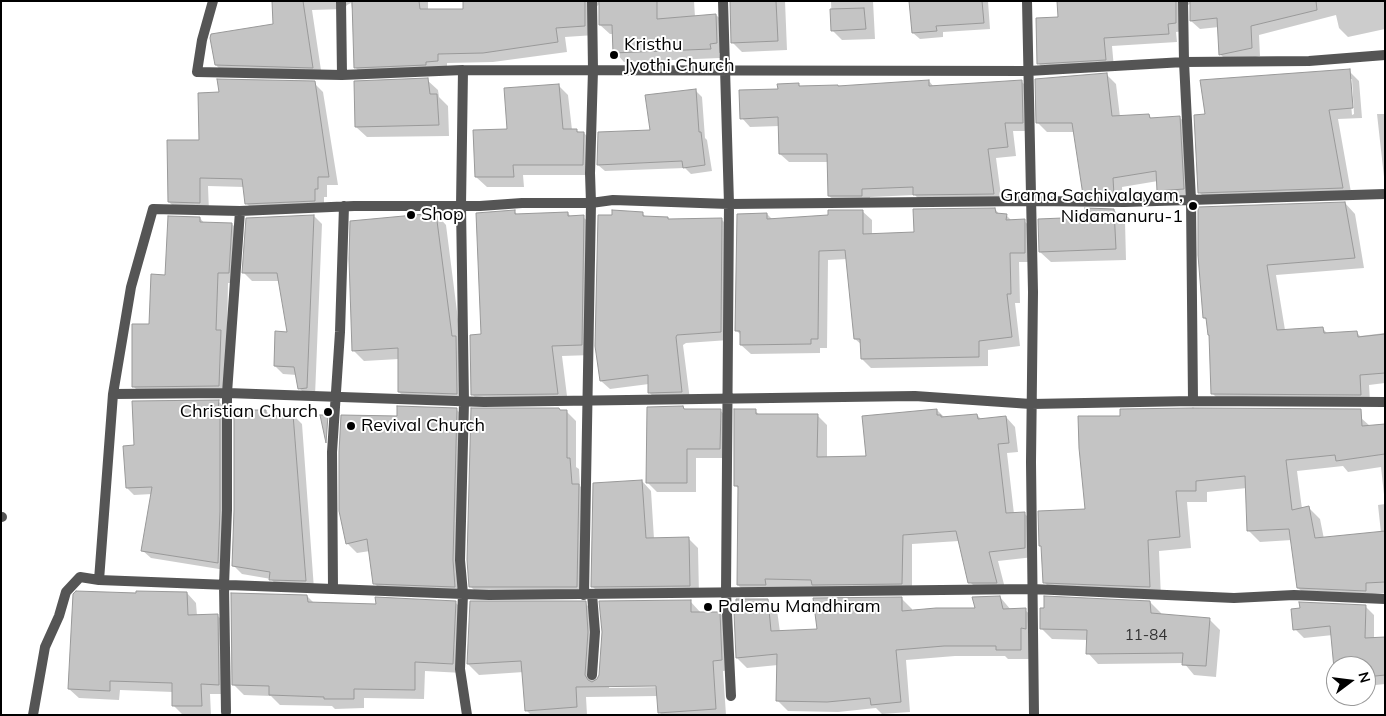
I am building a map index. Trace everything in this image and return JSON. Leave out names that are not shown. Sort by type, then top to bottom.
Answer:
[{"type":"street","points":[[213,1],[202,40],[198,72],[342,74],[462,70],[1028,71],[1184,62],[1309,61],[1385,55]]},
{"type":"street","points":[[341,1],[342,74]]},
{"type":"street","points":[[592,1],[593,70],[588,400],[588,594],[594,632],[592,675]]},
{"type":"street","points":[[723,1],[729,204],[726,592],[731,696]]},
{"type":"street","points":[[1027,1],[1034,292],[1032,404],[1034,715]]},
{"type":"street","points":[[1183,1],[1191,200],[1193,401]]},
{"type":"street","points":[[462,70],[461,206],[464,402],[460,560],[463,594],[460,668],[467,715]]},
{"type":"street","points":[[99,580],[113,394],[131,287],[153,209],[240,211],[344,206],[461,206],[613,200],[729,204],[1124,202],[1385,194]]},
{"type":"street","points":[[333,589],[332,452],[340,332],[344,206]]},
{"type":"street","points":[[226,712],[224,585],[227,510],[227,393],[240,211]]},
{"type":"street","points":[[113,394],[227,393],[464,402],[915,396],[1032,404],[1193,401],[1385,402]]},
{"type":"street","points":[[33,715],[45,647],[66,592],[80,578],[463,594],[1032,588],[1234,598],[1294,595],[1385,599]]},
{"type":"building","points":[[272,1],[303,1],[313,68],[215,65],[210,38],[211,34],[273,24]]},
{"type":"building","points":[[352,1],[419,1],[420,9],[463,9],[463,1],[585,1],[585,26],[556,28],[558,42],[483,53],[438,54],[438,61],[426,62],[426,65],[354,68]]},
{"type":"building","points":[[599,1],[657,1],[657,19],[716,14],[717,43],[710,44],[711,49],[613,53],[612,25],[599,25]]},
{"type":"building","points":[[730,1],[776,1],[778,41],[731,43]]},
{"type":"building","points":[[909,1],[982,1],[984,23],[936,26],[937,31],[912,33]]},
{"type":"building","points":[[1057,1],[1176,1],[1176,23],[1168,24],[1169,34],[1104,38],[1106,60],[1037,64],[1036,18],[1058,17]]},
{"type":"building","points":[[1190,1],[1316,1],[1317,10],[1251,26],[1252,48],[1219,55],[1217,18],[1190,21]]},
{"type":"building","points":[[864,8],[866,29],[831,31],[830,9]]},
{"type":"building","points":[[1350,69],[1353,108],[1329,110],[1343,188],[1198,193],[1194,115],[1205,114],[1200,80]]},
{"type":"building","points":[[1107,73],[1112,116],[1149,114],[1150,118],[1180,116],[1184,189],[1157,191],[1156,171],[1113,178],[1114,195],[1083,195],[1072,123],[1036,123],[1035,79]]},
{"type":"building","points":[[428,78],[430,94],[437,94],[439,125],[355,127],[354,81]]},
{"type":"building","points":[[217,79],[315,81],[329,177],[318,177],[315,201],[245,204],[242,179],[200,178],[200,203],[168,202],[167,140],[199,140],[198,93],[219,92]]},
{"type":"building","points":[[929,80],[929,86],[1022,80],[1023,123],[1005,123],[1008,147],[988,149],[994,194],[913,195],[913,187],[862,189],[862,196],[828,196],[827,154],[779,154],[778,117],[740,119],[739,90],[778,89],[777,84],[799,83],[799,86],[838,86]]},
{"type":"building","points":[[559,84],[563,129],[577,129],[577,132],[584,132],[583,165],[513,165],[514,177],[475,177],[473,130],[507,129],[504,88]]},
{"type":"building","points":[[696,89],[699,132],[701,132],[705,165],[683,168],[682,161],[597,165],[598,132],[650,130],[645,95]]},
{"type":"building","points":[[1345,202],[1355,258],[1267,265],[1277,330],[1323,327],[1324,333],[1357,331],[1358,337],[1385,334],[1385,373],[1360,375],[1361,395],[1211,394],[1209,335],[1206,318],[1203,318],[1198,255],[1198,207]]},
{"type":"building","points":[[995,208],[996,213],[1007,214],[1006,220],[1025,219],[1025,253],[1010,253],[1011,294],[1007,294],[1012,337],[979,341],[979,357],[861,359],[860,339],[854,339],[845,250],[819,251],[818,339],[811,339],[811,344],[740,345],[740,331],[735,331],[737,214],[767,213],[767,219],[828,215],[828,210],[863,210],[863,234],[914,232],[913,209]]},
{"type":"building","points":[[1085,208],[1114,209],[1116,249],[1039,252],[1038,219],[1087,217]]},
{"type":"building","points":[[515,210],[515,214],[568,212],[568,216],[584,215],[582,345],[552,346],[558,394],[471,395],[470,335],[481,334],[476,213]]},
{"type":"building","points":[[612,210],[643,212],[643,216],[668,217],[668,219],[722,218],[721,332],[677,335],[682,392],[648,393],[648,375],[600,381],[595,346],[598,215],[612,215]]},
{"type":"building","points":[[436,213],[452,336],[456,336],[457,394],[398,392],[398,348],[352,351],[349,259],[350,221]]},
{"type":"building","points":[[314,215],[307,388],[298,389],[294,367],[274,366],[275,331],[287,332],[277,273],[242,273],[246,218]]},
{"type":"building","points":[[168,216],[200,217],[200,222],[232,223],[229,273],[218,273],[216,330],[221,330],[219,386],[132,387],[132,324],[149,324],[151,274],[165,275]]},
{"type":"building","points":[[219,400],[220,510],[218,563],[141,551],[152,487],[126,488],[123,446],[134,445],[132,401]]},
{"type":"building","points":[[397,406],[457,408],[453,560],[455,587],[373,584],[367,539],[346,544],[339,511],[341,415],[397,416]]},
{"type":"building","points":[[683,406],[684,409],[721,409],[720,449],[687,449],[687,483],[646,483],[647,407]]},
{"type":"building","points":[[471,408],[559,408],[560,410],[567,410],[567,458],[570,458],[572,484],[579,484],[577,587],[469,587],[467,560]]},
{"type":"building","points":[[734,409],[756,409],[756,414],[818,414],[817,457],[866,456],[862,416],[937,409],[937,415],[941,415],[941,417],[977,414],[978,419],[1006,416],[1009,443],[998,444],[1006,513],[1025,512],[1025,548],[989,552],[997,583],[968,583],[956,531],[903,535],[902,584],[812,585],[811,580],[765,579],[766,585],[737,585],[738,486],[734,486]]},
{"type":"building","points":[[1120,409],[1361,409],[1362,426],[1385,424],[1385,454],[1336,461],[1335,455],[1286,460],[1292,510],[1309,506],[1315,538],[1385,531],[1385,582],[1366,583],[1366,591],[1297,588],[1289,529],[1247,531],[1245,476],[1196,481],[1196,491],[1176,491],[1180,537],[1148,540],[1150,587],[1043,583],[1038,511],[1085,509],[1078,416],[1120,416]]},
{"type":"building","points":[[234,410],[266,410],[266,417],[293,414],[306,581],[269,580],[270,572],[232,566]]},
{"type":"building","points":[[320,415],[328,415],[326,443]]},
{"type":"building","points":[[642,480],[646,538],[689,537],[690,586],[591,587],[593,483]]},
{"type":"building","points":[[76,591],[187,592],[188,615],[218,614],[219,685],[201,684],[202,706],[172,706],[172,683],[110,681],[110,691],[68,689],[73,594]]},
{"type":"building","points":[[231,593],[307,595],[308,602],[376,604],[375,597],[456,601],[453,664],[415,662],[415,690],[354,689],[354,699],[269,695],[269,686],[232,685]]},
{"type":"building","points":[[1000,596],[1003,609],[1026,608],[1026,629],[1021,628],[1021,650],[996,650],[996,646],[944,646],[896,650],[901,702],[871,705],[870,698],[827,702],[776,701],[777,654],[736,658],[734,612],[736,612],[736,599],[768,599],[771,631],[817,629],[813,598],[902,597],[902,611],[936,608],[975,608],[972,597]]},
{"type":"building","points":[[1044,596],[1150,601],[1151,613],[1210,618],[1206,666],[1182,665],[1183,653],[1086,654],[1087,630],[1040,629],[1040,608],[1044,608]]},
{"type":"building","points":[[691,600],[691,612],[720,612],[722,660],[713,661],[716,709],[658,713],[656,686],[576,687],[577,707],[525,711],[521,661],[467,664],[470,601],[586,601],[588,632],[585,675],[592,682],[599,675],[602,632],[599,601]]},
{"type":"building","points":[[1299,602],[1366,605],[1365,638],[1385,637],[1385,675],[1376,676],[1376,656],[1333,656],[1330,626],[1293,630],[1291,609],[1300,608]]},
{"type":"place","name":"Kristhu Jyothi Church","points":[[614,55]]},
{"type":"place","name":"Grama Sachivalayam, Nidamanuru-1","points":[[1193,206]]},
{"type":"place","name":"Shop","points":[[411,215]]},
{"type":"place","name":"Christian Church","points":[[328,412]]},
{"type":"place","name":"Revival Church","points":[[351,426]]},
{"type":"place","name":"Palemu Mandhiram","points":[[708,607]]}]
